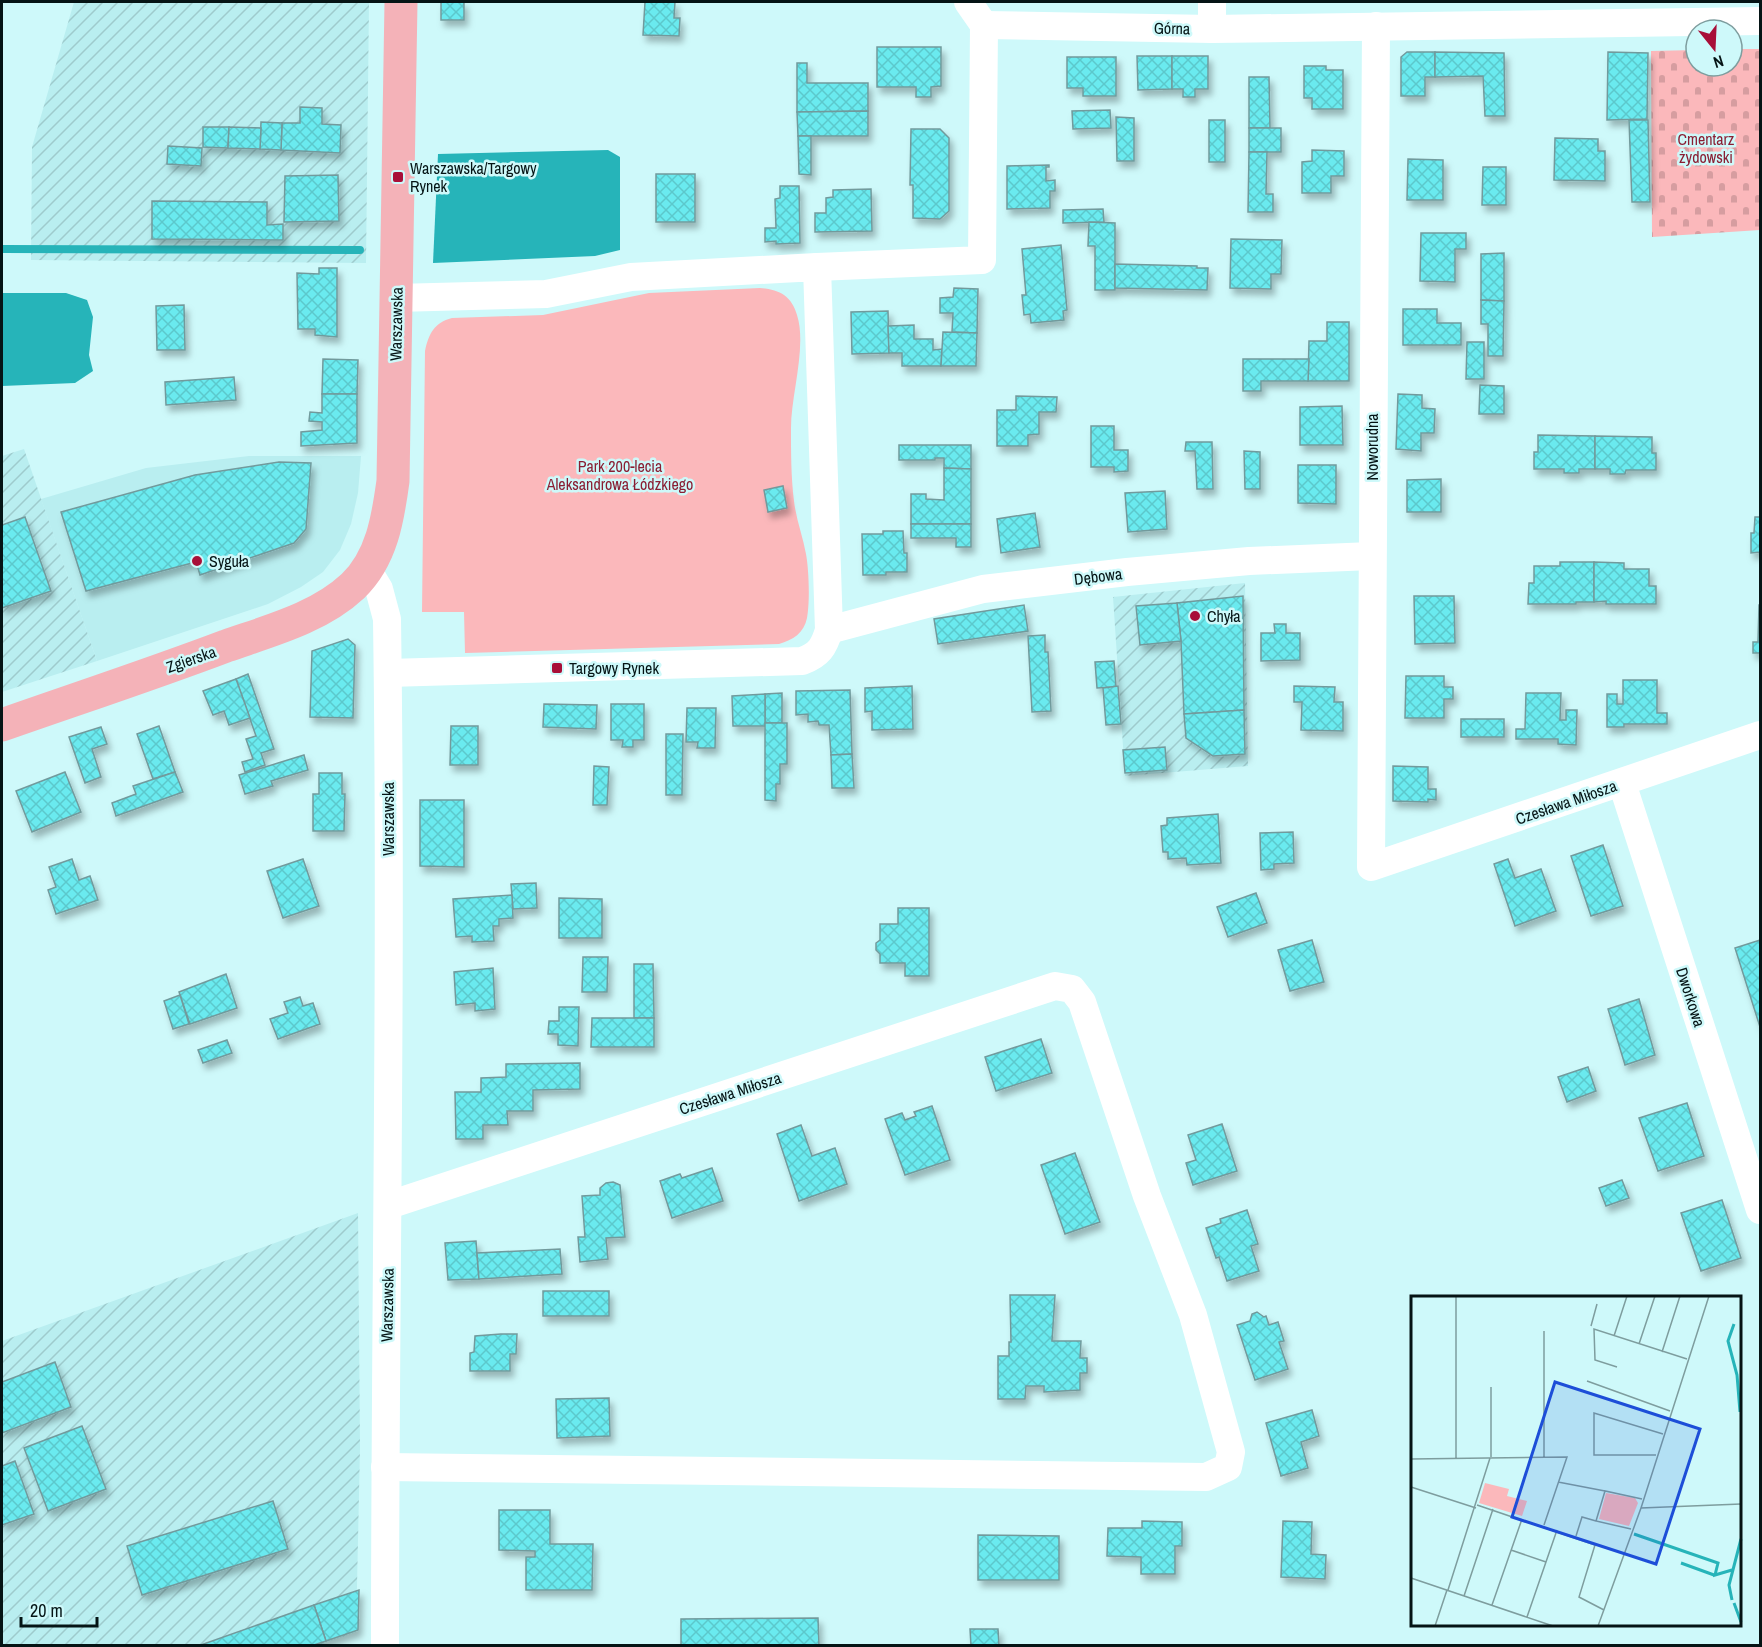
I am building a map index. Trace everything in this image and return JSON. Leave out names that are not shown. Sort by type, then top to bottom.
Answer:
[{"type":"main road","name":"Warszawska","points":[[367,569],[376,554],[384,531],[393,481],[401,2]]},
{"type":"main road","name":"Zgierska","points":[[2,725],[294,621],[335,600],[354,585],[367,569]]},
{"type":"street","points":[[396,298],[546,294],[631,278],[982,260],[984,25],[968,2]]},
{"type":"street","name":"Górna","points":[[984,25],[1212,15],[1376,26],[1645,12],[1761,21]]},
{"type":"street","name":"Noworudna","points":[[1371,867],[1371,556],[1376,26]]},
{"type":"street","points":[[388,673],[802,661],[814,657],[824,645],[829,630],[817,267]]},
{"type":"street","name":"Dębowa","points":[[829,630],[983,589],[1238,562],[1371,556]]},
{"type":"street","name":"Warszawska","points":[[367,569],[379,588],[387,619],[388,673],[389,1205],[385,1646]]},
{"type":"street","name":"Czesława Miłosza","points":[[1371,867],[1761,735]]},
{"type":"street","name":"Dworkowa","points":[[1622,783],[1761,1210]]},
{"type":"street","name":"Czesława Miłosza","points":[[385,1467],[1206,1477],[1228,1467],[1231,1452],[1193,1315],[1147,1196],[1082,1002],[1072,989],[1055,986],[389,1205]]},
{"type":"shaded area","points":[[74,2],[369,2],[366,263],[31,260],[32,147]]},
{"type":"shaded area","points":[[24,449],[97,661],[2,692],[2,456]]},
{"type":"shaded area","name":"Syguła","points":[[249,456],[361,456],[358,493],[351,524],[340,550],[323,572],[301,587],[268,604],[97,661],[41,499],[146,468]]},
{"type":"shaded area","name":"Chyła","points":[[1245,583],[1248,766],[1125,776],[1113,597]]},
{"type":"shaded area","points":[[358,1213],[360,1448],[356,1632],[316,1646],[2,1646],[2,1341]]},
{"type":"green space","name":"Cmentarz żydowski","points":[[1744,49],[1760,49],[1760,230],[1652,237],[1651,51],[1684,50],[1684,78],[1744,78]]},
{"type":"green space","name":"Park 200-lecia Aleksandrowa Łódzkiego","points":[[760,288],[779,292],[788,298],[795,308],[800,327],[791,437],[794,501],[806,554],[808,577],[809,604],[806,623],[801,632],[779,644],[465,653],[464,612],[422,612],[425,351],[433,330],[452,318],[543,315],[649,293]]},
{"type":"water","points":[[608,150],[620,157],[620,250],[595,256],[433,263],[438,154]]},
{"type":"water","points":[[2,293],[66,293],[87,300],[93,317],[89,355],[93,371],[75,383],[2,386]]},
{"type":"building","points":[[441,2],[464,2],[464,20],[441,20]]},
{"type":"building","points":[[645,2],[675,2],[674,18],[680,18],[679,36],[643,35]]},
{"type":"building","points":[[877,47],[941,47],[941,86],[931,87],[931,97],[916,97],[916,87],[877,87]]},
{"type":"building","points":[[1407,52],[1435,52],[1435,77],[1425,77],[1425,96],[1401,96],[1401,57]]},
{"type":"building","points":[[1435,52],[1504,53],[1505,116],[1485,116],[1483,76],[1435,77]]},
{"type":"building","points":[[1608,52],[1648,53],[1647,119],[1607,120]]},
{"type":"building","points":[[1137,56],[1172,56],[1172,89],[1138,90]]},
{"type":"building","points":[[1172,56],[1208,56],[1208,89],[1195,89],[1195,97],[1183,97],[1183,89],[1172,89]]},
{"type":"building","points":[[1067,57],[1116,57],[1116,96],[1083,96],[1083,88],[1067,88]]},
{"type":"building","points":[[797,63],[807,63],[807,83],[868,83],[868,111],[797,112]]},
{"type":"building","points":[[1304,66],[1326,66],[1326,70],[1343,70],[1343,109],[1312,109],[1312,98],[1304,98]]},
{"type":"building","points":[[1249,77],[1269,77],[1270,128],[1249,128]]},
{"type":"building","points":[[300,107],[322,108],[322,124],[341,125],[340,153],[281,150],[282,123],[300,123]]},
{"type":"building","points":[[1110,110],[1111,128],[1073,129],[1072,111]]},
{"type":"building","points":[[868,111],[868,136],[798,136],[797,112]]},
{"type":"building","points":[[1116,117],[1134,118],[1134,161],[1117,161]]},
{"type":"building","points":[[1209,120],[1225,120],[1225,162],[1209,162]]},
{"type":"building","points":[[1629,120],[1648,120],[1650,202],[1632,202]]},
{"type":"building","points":[[261,122],[282,123],[281,150],[260,149]]},
{"type":"building","points":[[203,127],[229,127],[228,148],[203,147]]},
{"type":"building","points":[[229,127],[261,128],[260,149],[228,148]]},
{"type":"building","points":[[1249,128],[1281,128],[1281,152],[1249,152]]},
{"type":"building","points":[[911,129],[940,129],[949,138],[949,211],[940,219],[913,218],[913,185],[910,185]]},
{"type":"building","points":[[798,136],[811,136],[811,175],[799,174]]},
{"type":"building","points":[[1555,138],[1598,139],[1598,151],[1605,151],[1605,181],[1554,180]]},
{"type":"building","points":[[168,146],[202,148],[201,166],[167,164]]},
{"type":"building","points":[[1312,150],[1344,151],[1344,176],[1331,176],[1331,193],[1302,193],[1302,162],[1312,161]]},
{"type":"building","points":[[1249,152],[1267,152],[1266,194],[1273,194],[1273,212],[1248,212]]},
{"type":"building","points":[[1408,159],[1443,160],[1443,200],[1407,200]]},
{"type":"building","points":[[1049,165],[1046,167],[1046,181],[1055,180],[1055,191],[1050,191],[1050,208],[1007,209],[1007,166]]},
{"type":"building","points":[[1483,167],[1506,167],[1506,205],[1482,205]]},
{"type":"building","points":[[656,174],[695,174],[695,222],[656,222]]},
{"type":"building","points":[[338,175],[339,221],[284,222],[285,176]]},
{"type":"building","points":[[780,186],[799,186],[800,243],[765,242],[765,228],[776,228],[775,199],[780,198]]},
{"type":"building","points":[[871,189],[872,231],[815,232],[815,213],[826,213],[826,198],[833,197],[833,190]]},
{"type":"building","points":[[152,201],[267,202],[267,225],[283,224],[283,240],[152,239]]},
{"type":"building","points":[[1103,209],[1104,222],[1063,223],[1063,210]]},
{"type":"building","points":[[1089,222],[1115,223],[1115,290],[1095,290],[1095,246],[1088,246]]},
{"type":"building","points":[[1421,233],[1466,233],[1466,249],[1455,249],[1455,282],[1420,281]]},
{"type":"building","points":[[1231,239],[1282,240],[1281,274],[1271,274],[1271,289],[1230,288]]},
{"type":"building","points":[[1061,245],[1067,310],[1063,311],[1064,320],[1031,323],[1030,314],[1024,315],[1022,295],[1026,295],[1022,249]]},
{"type":"building","points":[[1504,253],[1504,301],[1481,300],[1481,254]]},
{"type":"building","points":[[1115,264],[1208,268],[1207,290],[1115,288]]},
{"type":"building","points":[[319,268],[337,268],[337,337],[315,335],[315,329],[298,329],[297,273],[319,274]]},
{"type":"building","points":[[954,288],[978,289],[977,333],[952,332],[953,313],[940,313],[940,298],[953,297]]},
{"type":"building","points":[[1481,300],[1504,301],[1503,356],[1488,356],[1488,324],[1481,324]]},
{"type":"building","points":[[184,305],[185,350],[157,350],[156,306]]},
{"type":"building","points":[[1403,309],[1437,309],[1437,323],[1461,323],[1461,345],[1403,345]]},
{"type":"building","points":[[888,311],[889,353],[852,354],[851,312]]},
{"type":"building","points":[[1327,322],[1349,322],[1349,381],[1308,381],[1309,341],[1327,341]]},
{"type":"building","points":[[914,325],[914,339],[933,339],[933,350],[942,349],[941,366],[902,366],[902,353],[889,353],[888,326]]},
{"type":"building","points":[[943,332],[977,333],[976,366],[941,366]]},
{"type":"building","points":[[1467,342],[1484,342],[1484,379],[1466,379]]},
{"type":"building","points":[[323,359],[358,360],[357,394],[322,394]]},
{"type":"building","points":[[1243,359],[1309,359],[1308,381],[1261,381],[1261,391],[1243,391]]},
{"type":"building","points":[[234,377],[236,400],[166,405],[165,382]]},
{"type":"building","points":[[1480,385],[1504,386],[1504,414],[1479,414]]},
{"type":"building","points":[[322,394],[357,394],[357,443],[301,446],[301,432],[322,430],[322,422],[309,421],[310,412],[322,413]]},
{"type":"building","points":[[1398,394],[1422,395],[1422,408],[1435,409],[1434,433],[1421,433],[1421,451],[1396,449]]},
{"type":"building","points":[[1016,396],[1057,397],[1056,412],[1039,412],[1039,434],[1028,435],[1028,446],[997,446],[997,410],[1016,410]]},
{"type":"building","points":[[1342,406],[1343,445],[1300,445],[1300,407]]},
{"type":"building","points":[[1091,426],[1114,426],[1114,450],[1128,450],[1128,471],[1114,472],[1114,467],[1091,467]]},
{"type":"building","points":[[1538,435],[1595,436],[1595,469],[1579,469],[1579,473],[1564,473],[1564,469],[1534,469],[1534,452],[1538,452]]},
{"type":"building","points":[[1595,436],[1652,437],[1652,453],[1656,453],[1656,470],[1626,470],[1625,474],[1610,474],[1610,469],[1595,469]]},
{"type":"building","points":[[1186,442],[1212,442],[1213,489],[1197,489],[1195,451],[1185,451]]},
{"type":"building","points":[[899,445],[971,445],[971,469],[944,468],[944,458],[899,460]]},
{"type":"building","points":[[1244,451],[1260,452],[1260,489],[1245,489]]},
{"type":"building","points":[[279,462],[311,463],[306,529],[294,543],[200,575],[196,562],[86,591],[61,512],[195,475]]},
{"type":"building","points":[[1298,465],[1336,465],[1336,504],[1298,503]]},
{"type":"building","points":[[944,468],[971,469],[971,524],[911,524],[911,494],[926,494],[926,499],[944,500]]},
{"type":"building","points":[[1441,479],[1441,512],[1407,512],[1407,480]]},
{"type":"building","points":[[783,486],[787,508],[768,512],[764,490]]},
{"type":"building","points":[[1165,491],[1167,529],[1128,532],[1125,493]]},
{"type":"building","points":[[1035,513],[1040,547],[1001,553],[997,519]]},
{"type":"building","points":[[25,517],[51,591],[2,608],[2,525]]},
{"type":"building","points":[[1755,517],[1760,517],[1760,552],[1751,553],[1751,533],[1754,533]]},
{"type":"building","points":[[911,524],[971,524],[971,547],[956,547],[956,538],[911,538]]},
{"type":"building","points":[[883,531],[903,531],[904,553],[907,553],[907,572],[863,575],[862,534],[883,534]]},
{"type":"building","points":[[1560,562],[1594,562],[1594,602],[1528,604],[1529,583],[1534,583],[1534,566],[1560,566]]},
{"type":"building","points":[[1594,562],[1624,563],[1624,569],[1649,569],[1649,586],[1656,586],[1656,604],[1594,602]]},
{"type":"building","points":[[1243,596],[1244,710],[1184,714],[1177,603]]},
{"type":"building","points":[[1414,596],[1454,596],[1455,643],[1415,644]]},
{"type":"building","points":[[1177,603],[1181,641],[1140,645],[1136,606]]},
{"type":"building","points":[[1024,605],[1028,631],[938,644],[934,619]]},
{"type":"building","points":[[1759,605],[1760,653],[1753,653],[1753,642],[1758,642]]},
{"type":"building","points":[[1274,624],[1286,624],[1286,633],[1300,633],[1300,660],[1261,661],[1261,633],[1275,633]]},
{"type":"building","points":[[1045,635],[1051,711],[1032,712],[1028,636]]},
{"type":"building","points":[[348,639],[355,645],[353,718],[310,717],[312,651]]},
{"type":"building","points":[[1114,661],[1116,687],[1097,688],[1095,662]]},
{"type":"building","points":[[248,674],[274,749],[261,753],[265,765],[245,772],[242,762],[253,759],[246,739],[256,736],[236,679]]},
{"type":"building","points":[[1406,676],[1444,676],[1444,687],[1453,687],[1453,699],[1444,699],[1444,718],[1405,718]]},
{"type":"building","points":[[236,679],[250,718],[229,725],[224,711],[213,715],[203,691]]},
{"type":"building","points":[[1623,680],[1657,680],[1657,713],[1667,713],[1667,724],[1624,724],[1624,727],[1607,727],[1607,694],[1617,694],[1617,704],[1623,704]]},
{"type":"building","points":[[912,686],[913,729],[872,730],[872,711],[865,712],[865,688]]},
{"type":"building","points":[[1118,686],[1121,724],[1106,725],[1103,688]]},
{"type":"building","points":[[1294,686],[1335,687],[1334,702],[1343,702],[1343,731],[1301,730],[1302,702],[1294,702]]},
{"type":"building","points":[[850,690],[852,754],[831,755],[829,725],[819,725],[818,721],[808,722],[808,714],[796,715],[796,691]]},
{"type":"building","points":[[782,693],[782,723],[765,723],[765,694]]},
{"type":"building","points":[[1526,693],[1561,693],[1560,720],[1566,720],[1566,710],[1577,710],[1576,745],[1558,744],[1558,739],[1516,739],[1516,729],[1525,729]]},
{"type":"building","points":[[765,694],[765,726],[733,726],[732,696]]},
{"type":"building","points":[[544,704],[597,705],[596,729],[543,727]]},
{"type":"building","points":[[611,704],[644,704],[644,740],[633,740],[633,747],[622,747],[623,740],[611,740]]},
{"type":"building","points":[[687,708],[716,708],[715,748],[697,748],[698,742],[686,742]]},
{"type":"building","points":[[1244,710],[1245,754],[1213,756],[1186,738],[1184,714]]},
{"type":"building","points":[[1461,719],[1504,719],[1504,737],[1461,737]]},
{"type":"building","points":[[765,723],[787,723],[787,764],[780,764],[780,784],[776,784],[776,801],[765,800]]},
{"type":"building","points":[[159,726],[175,772],[153,779],[137,734]]},
{"type":"building","points":[[451,726],[478,726],[478,765],[450,765]]},
{"type":"building","points":[[101,727],[107,744],[92,749],[101,777],[85,783],[69,737]]},
{"type":"building","points":[[666,734],[683,734],[682,795],[666,795]]},
{"type":"building","points":[[1165,747],[1167,770],[1125,773],[1123,750]]},
{"type":"building","points":[[852,754],[854,788],[832,788],[831,755]]},
{"type":"building","points":[[304,755],[308,770],[271,781],[273,786],[245,794],[239,775]]},
{"type":"building","points":[[594,766],[609,767],[607,805],[593,805]]},
{"type":"building","points":[[1393,766],[1428,767],[1428,789],[1436,789],[1436,800],[1428,799],[1428,802],[1393,801]]},
{"type":"building","points":[[65,772],[81,812],[32,832],[16,791]]},
{"type":"building","points":[[175,772],[183,792],[116,816],[112,803],[136,794],[133,786]]},
{"type":"building","points":[[319,773],[342,773],[342,794],[345,794],[344,831],[313,831],[313,794],[319,794]]},
{"type":"building","points":[[420,800],[464,800],[464,867],[420,866]]},
{"type":"building","points":[[1218,814],[1221,863],[1187,865],[1186,858],[1168,859],[1168,852],[1163,852],[1161,826],[1167,825],[1167,818]]},
{"type":"building","points":[[1293,832],[1294,863],[1274,864],[1274,869],[1261,870],[1260,833]]},
{"type":"building","points":[[1603,845],[1623,906],[1591,916],[1571,856]]},
{"type":"building","points":[[72,859],[79,880],[90,876],[98,900],[56,914],[48,890],[56,887],[49,867]]},
{"type":"building","points":[[303,859],[319,906],[283,918],[267,871]]},
{"type":"building","points":[[1508,859],[1515,878],[1541,869],[1556,911],[1515,926],[1494,864]]},
{"type":"building","points":[[536,883],[537,908],[513,909],[511,884]]},
{"type":"building","points":[[1256,893],[1267,923],[1228,937],[1217,907]]},
{"type":"building","points":[[512,895],[513,918],[499,919],[499,926],[493,926],[494,941],[472,942],[472,936],[456,937],[453,899]]},
{"type":"building","points":[[559,898],[602,899],[602,938],[559,938]]},
{"type":"building","points":[[898,908],[929,908],[929,976],[905,976],[905,963],[880,963],[876,943],[880,940],[880,924],[898,924]]},
{"type":"building","points":[[1312,940],[1324,982],[1290,991],[1278,950]]},
{"type":"building","points":[[1760,940],[1760,1027],[1735,948]]},
{"type":"building","points":[[583,957],[608,957],[607,992],[582,992]]},
{"type":"building","points":[[634,964],[653,964],[654,1018],[634,1018]]},
{"type":"building","points":[[493,968],[495,1009],[475,1011],[475,1003],[456,1005],[454,972]]},
{"type":"building","points":[[226,974],[237,1008],[190,1024],[179,992]]},
{"type":"building","points":[[180,995],[189,1024],[173,1029],[164,1001]]},
{"type":"building","points":[[300,997],[303,1006],[313,1003],[320,1024],[278,1039],[270,1019],[288,1013],[284,1002]]},
{"type":"building","points":[[1639,999],[1655,1055],[1625,1065],[1608,1009]]},
{"type":"building","points":[[559,1007],[579,1007],[578,1046],[558,1045],[558,1034],[548,1034],[549,1021],[559,1021]]},
{"type":"building","points":[[592,1018],[654,1018],[654,1047],[591,1047]]},
{"type":"building","points":[[1041,1039],[1052,1073],[996,1091],[985,1057]]},
{"type":"building","points":[[227,1040],[232,1053],[203,1063],[198,1050]]},
{"type":"building","points":[[580,1063],[580,1089],[533,1090],[533,1111],[507,1111],[508,1125],[483,1125],[483,1139],[456,1139],[455,1092],[481,1092],[481,1078],[506,1077],[506,1064]]},
{"type":"building","points":[[1588,1067],[1596,1091],[1567,1102],[1558,1077]]},
{"type":"building","points":[[1687,1103],[1704,1156],[1658,1171],[1639,1118]]},
{"type":"building","points":[[932,1106],[950,1160],[905,1175],[885,1119],[902,1113],[905,1120],[916,1116],[914,1112]]},
{"type":"building","points":[[1222,1124],[1237,1171],[1193,1185],[1186,1163],[1196,1160],[1188,1135]]},
{"type":"building","points":[[801,1125],[812,1156],[835,1148],[847,1184],[799,1201],[777,1134]]},
{"type":"building","points":[[1075,1153],[1100,1222],[1065,1234],[1041,1165]]},
{"type":"building","points":[[712,1168],[723,1201],[672,1218],[660,1181],[680,1174],[682,1178]]},
{"type":"building","points":[[1622,1180],[1629,1198],[1606,1206],[1599,1188]]},
{"type":"building","points":[[613,1182],[620,1185],[625,1237],[606,1238],[608,1259],[580,1262],[578,1237],[585,1237],[582,1196],[600,1195],[600,1188],[606,1183]]},
{"type":"building","points":[[1722,1200],[1741,1258],[1701,1271],[1681,1213]]},
{"type":"building","points":[[1247,1210],[1258,1244],[1251,1246],[1259,1271],[1227,1281],[1206,1228],[1221,1223],[1220,1219]]},
{"type":"building","points":[[476,1241],[479,1279],[448,1280],[445,1243]]},
{"type":"building","points":[[560,1249],[562,1274],[479,1279],[477,1253]]},
{"type":"building","points":[[543,1291],[609,1291],[609,1316],[543,1316]]},
{"type":"building","points":[[1010,1295],[1055,1295],[1052,1341],[1081,1341],[1080,1358],[1087,1358],[1087,1373],[1080,1373],[1080,1390],[1044,1392],[1044,1386],[1026,1386],[1025,1399],[998,1399],[998,1356],[1009,1356],[1009,1342],[1011,1342]]},
{"type":"building","points":[[1257,1312],[1266,1316],[1269,1325],[1278,1322],[1284,1341],[1279,1342],[1288,1369],[1255,1380],[1237,1325],[1250,1321],[1252,1314]]},
{"type":"building","points":[[517,1334],[516,1354],[510,1354],[510,1371],[470,1371],[470,1353],[474,1352],[475,1336]]},
{"type":"building","points":[[55,1362],[71,1407],[2,1433],[2,1382]]},
{"type":"building","points":[[609,1398],[610,1436],[557,1438],[556,1399]]},
{"type":"building","points":[[1312,1410],[1319,1436],[1301,1442],[1308,1468],[1281,1476],[1266,1423]]},
{"type":"building","points":[[82,1426],[106,1489],[48,1511],[24,1448]]},
{"type":"building","points":[[15,1461],[34,1514],[2,1525],[2,1466]]},
{"type":"building","points":[[273,1501],[288,1549],[142,1595],[127,1546]]},
{"type":"building","points":[[499,1510],[550,1510],[550,1544],[593,1544],[592,1590],[526,1590],[526,1557],[535,1557],[535,1551],[499,1550]]},
{"type":"building","points":[[1142,1521],[1182,1522],[1182,1546],[1175,1546],[1175,1574],[1141,1574],[1141,1557],[1107,1556],[1108,1528],[1142,1528]]},
{"type":"building","points":[[1283,1521],[1312,1522],[1311,1554],[1326,1555],[1325,1579],[1281,1577]]},
{"type":"building","points":[[978,1535],[1059,1536],[1059,1580],[978,1580]]},
{"type":"building","points":[[359,1590],[358,1630],[326,1641],[314,1605]]},
{"type":"building","points":[[314,1605],[326,1641],[311,1646],[198,1646]]},
{"type":"building","points":[[818,1618],[819,1646],[681,1646],[681,1619]]},
{"type":"building","points":[[970,1629],[998,1629],[999,1646],[971,1646]]},
{"type":"waterway","points":[[2,249],[360,250]]},
{"type":"place","name":"Warszawska/Targowy Rynek","points":[[398,177]]},
{"type":"place","name":"Syguła","points":[[197,561]]},
{"type":"place","name":"Chyła","points":[[1195,616]]},
{"type":"place","name":"Targowy Rynek","points":[[557,668]]}]
